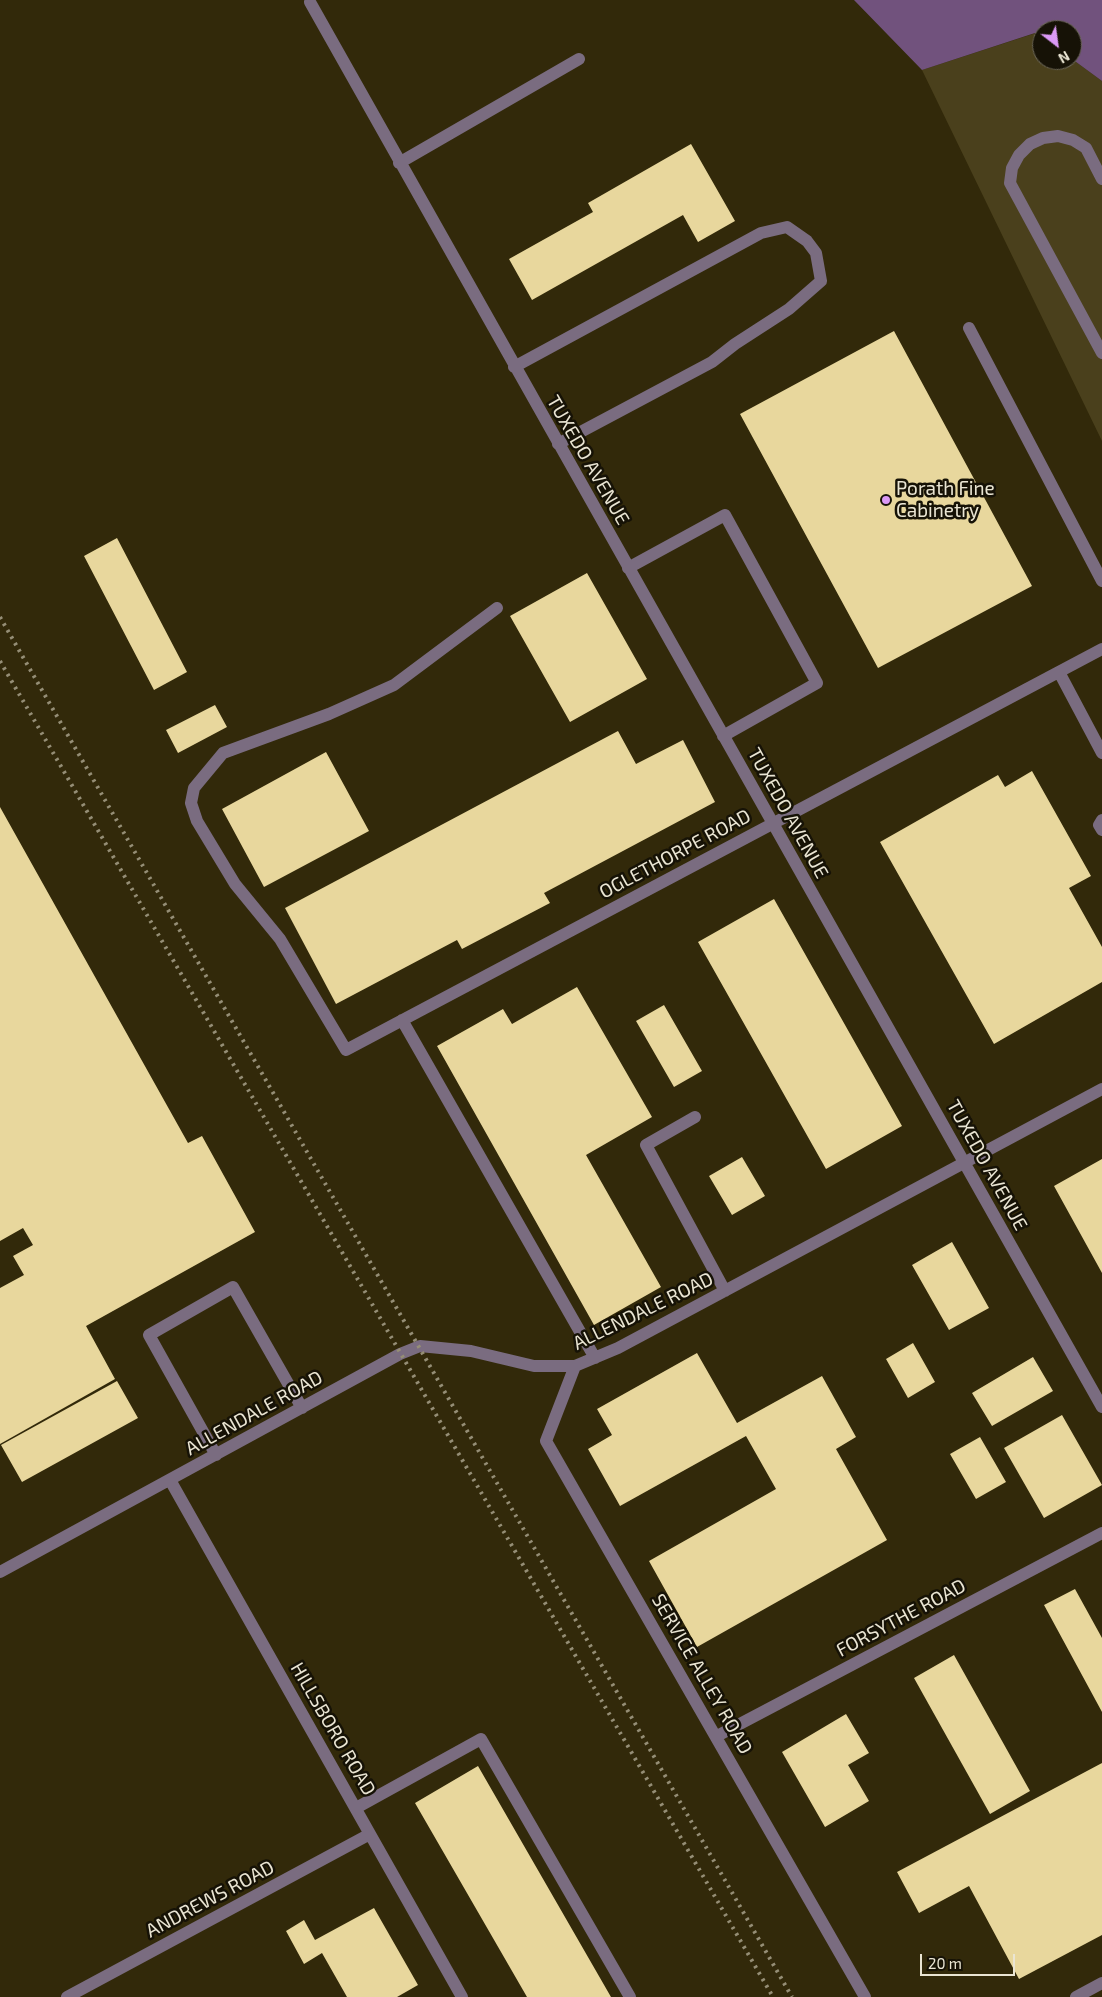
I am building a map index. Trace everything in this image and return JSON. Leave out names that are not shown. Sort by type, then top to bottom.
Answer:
[{"type":"street","name":"TUXEDO AVENUE","points":[[310,2],[399,163],[1102,1407]]},
{"type":"street","points":[[399,163],[579,59]]},
{"type":"street","points":[[1102,179],[1086,148],[1073,140],[1058,136],[1043,138],[1024,149],[1012,168],[1010,183],[1102,353]]},
{"type":"street","points":[[514,367],[761,233],[787,227],[807,241],[816,252],[822,281],[789,309],[734,344],[712,362],[558,444]]},
{"type":"street","points":[[969,328],[1102,581]]},
{"type":"street","points":[[628,568],[725,515],[817,683],[723,736]]},
{"type":"street","name":"OGLETHORPE ROAD","points":[[498,608],[394,685],[329,714],[223,753],[194,788],[191,803],[196,821],[235,884],[280,939],[346,1050],[1102,649]]},
{"type":"street","points":[[1059,672],[1102,753]]},
{"type":"street","points":[[1102,820],[1100,825],[1102,830]]},
{"type":"street","points":[[402,1020],[595,1358]]},
{"type":"street","name":"ALLENDALE ROAD","points":[[0,1572],[400,1354],[420,1346],[471,1351],[534,1366],[575,1366],[618,1348],[1102,1089]]},
{"type":"street","points":[[695,1117],[646,1145],[725,1291]]},
{"type":"street","points":[[216,1455],[149,1335],[233,1286],[302,1408]]},
{"type":"street","name":"SERVICE ALLEY ROAD","points":[[575,1366],[546,1441],[717,1736],[865,1997]]},
{"type":"street","name":"HILLSBORO ROAD","points":[[170,1480],[462,1997]]},
{"type":"street","name":"FORSYTHE ROAD","points":[[717,1736],[1102,1533]]},
{"type":"street","points":[[356,1808],[481,1739],[630,1997]]},
{"type":"street","name":"ANDREWS ROAD","points":[[67,1997],[370,1834]]},
{"type":"street","points":[[1076,1997],[1102,1983]]},
{"type":"shaded area","points":[[854,0],[1102,0],[1102,81],[1082,66],[1082,20],[1032,20],[1032,34],[922,70]]},
{"type":"shaded area","points":[[1032,34],[1032,70],[1082,70],[1082,66],[1102,81],[1102,441],[922,70]]},
{"type":"building","points":[[691,144],[735,221],[698,242],[683,215],[532,300],[509,259],[593,212],[588,203]]},
{"type":"building","name":"Porath Fine Cabinetry","points":[[894,331],[1032,586],[878,668],[740,414]]},
{"type":"building","points":[[117,538],[187,672],[154,690],[84,556]]},
{"type":"building","points":[[587,573],[647,679],[570,722],[510,616]]},
{"type":"building","points":[[215,705],[227,727],[178,753],[166,730]]},
{"type":"building","points":[[618,731],[636,764],[683,740],[715,802],[544,893],[550,903],[462,949],[457,940],[336,1004],[285,908]]},
{"type":"building","points":[[326,752],[369,831],[264,887],[222,809]]},
{"type":"building","points":[[1032,771],[1091,876],[1069,888],[1102,947],[1102,982],[994,1044],[880,842],[998,775],[1005,787]]},
{"type":"building","points":[[0,807],[188,1143],[202,1136],[255,1232],[86,1326],[115,1379],[0,1444],[0,1288],[24,1275],[13,1256],[33,1245],[23,1228],[0,1241]]},
{"type":"building","points":[[774,899],[902,1126],[826,1169],[698,942]]},
{"type":"building","points":[[577,987],[652,1117],[586,1155],[661,1287],[594,1325],[437,1046],[503,1009],[512,1024]]},
{"type":"building","points":[[664,1005],[702,1071],[674,1087],[636,1021]]},
{"type":"building","points":[[742,1157],[765,1196],[732,1215],[709,1176]]},
{"type":"building","points":[[1102,1159],[1102,1273],[1054,1186]]},
{"type":"building","points":[[952,1242],[989,1308],[949,1330],[912,1265]]},
{"type":"building","points":[[913,1343],[935,1382],[908,1398],[886,1359]]},
{"type":"building","points":[[697,1353],[737,1423],[822,1376],[856,1437],[836,1449],[887,1540],[697,1647],[649,1561],[776,1489],[746,1436],[620,1506],[588,1449],[612,1435],[597,1409]]},
{"type":"building","points":[[1033,1357],[1053,1391],[992,1426],[972,1393]]},
{"type":"building","points":[[117,1381],[138,1418],[22,1482],[1,1445]]},
{"type":"building","points":[[1062,1415],[1102,1485],[1044,1518],[1004,1448]]},
{"type":"building","points":[[980,1437],[1006,1482],[976,1499],[950,1454]]},
{"type":"building","points":[[1075,1589],[1102,1638],[1102,1712],[1044,1605]]},
{"type":"building","points":[[954,1655],[1030,1791],[990,1814],[914,1678]]},
{"type":"building","points":[[846,1714],[869,1753],[848,1765],[869,1801],[825,1827],[782,1752]]},
{"type":"building","points":[[1102,1763],[1102,1935],[1019,1979],[969,1886],[919,1913],[897,1872]]},
{"type":"building","points":[[478,1766],[611,1997],[527,1997],[415,1803]]},
{"type":"building","points":[[374,1908],[418,1985],[397,1997],[347,1997],[322,1953],[304,1964],[286,1931],[304,1920],[315,1940]]},
{"type":"railway","points":[[0,617],[792,1997]]},
{"type":"railway","points":[[0,661],[773,1997]]},
{"type":"place","name":"Porath Fine Cabinetry","points":[[886,500]]}]
